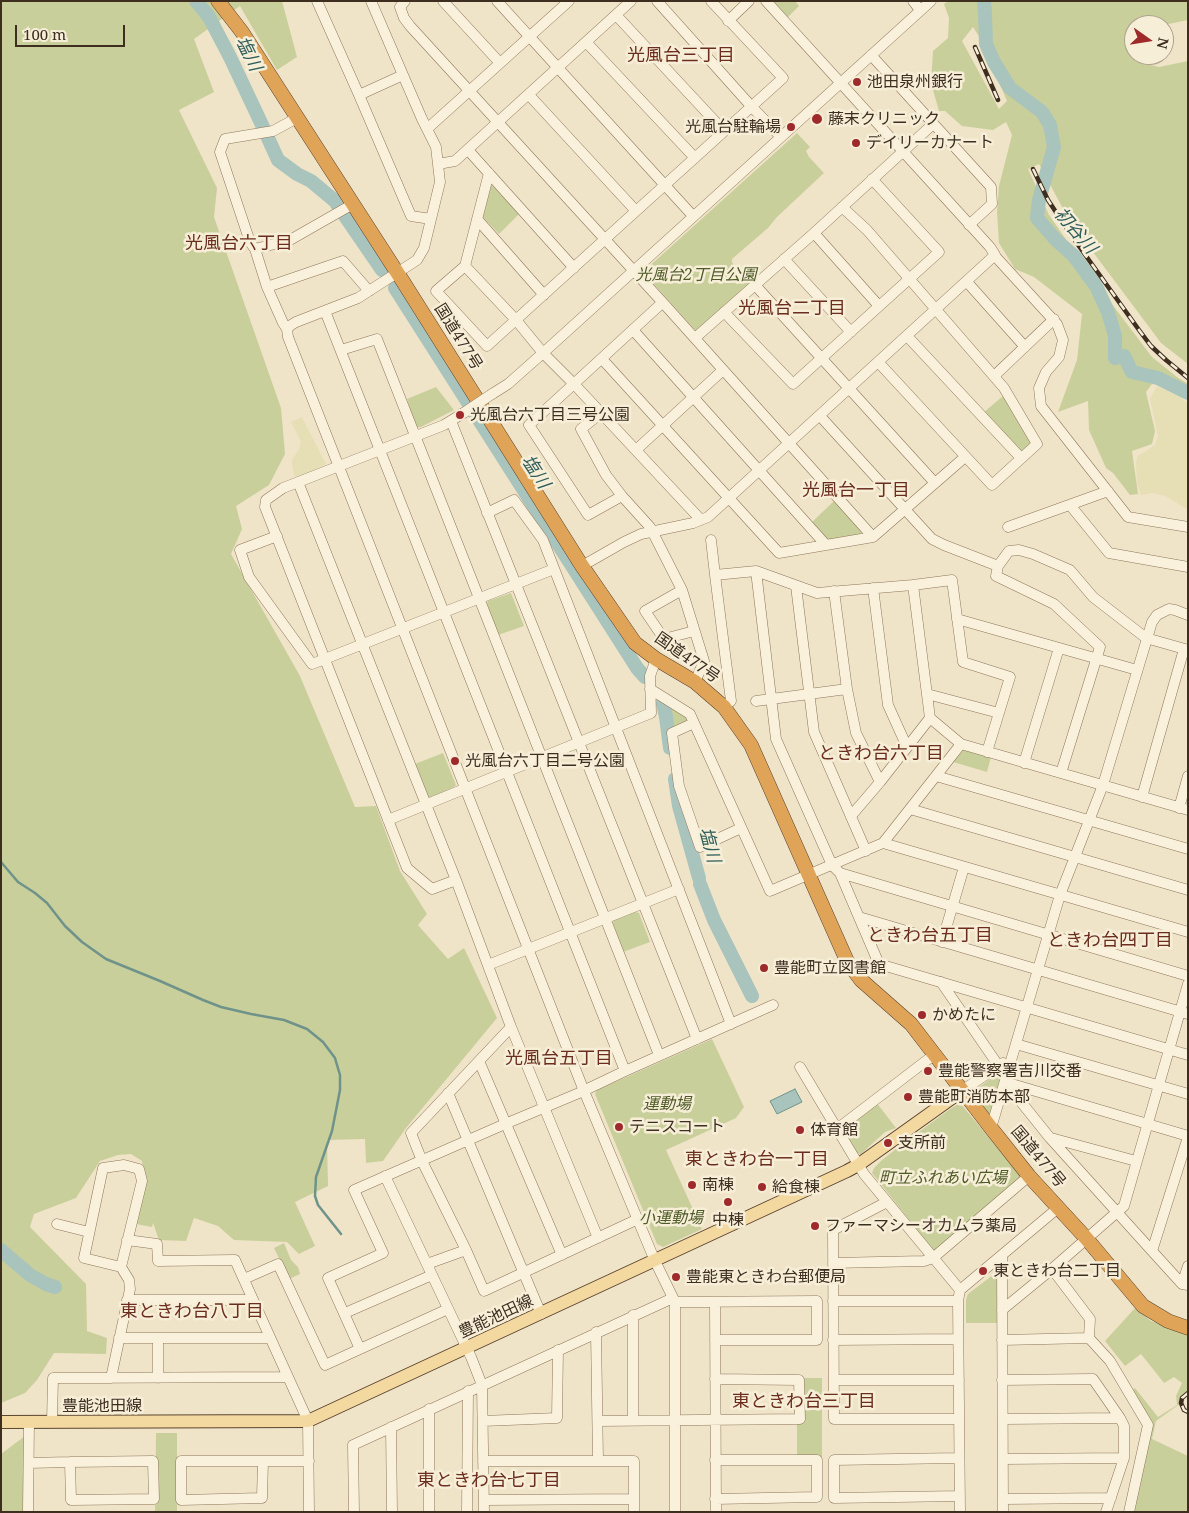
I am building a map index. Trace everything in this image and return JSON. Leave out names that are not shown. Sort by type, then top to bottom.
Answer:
[{"type":"highway","name":"国道477号","points":[[218,1],[242,32],[582,566],[635,643],[656,659],[695,682],[724,707],[751,745],[847,961],[856,974],[911,1024],[1030,1176],[1144,1306],[1168,1321],[1188,1328]]},
{"type":"main road","name":"豊能池田線","points":[[1,1422],[308,1421],[847,1171],[963,1090]]},
{"type":"street","points":[[317,1],[360,95],[411,216],[431,219]]},
{"type":"street","points":[[287,329],[296,322],[358,298],[417,260],[424,248],[440,182],[436,148],[371,1]]},
{"type":"street","points":[[405,1],[400,6],[404,18],[410,26],[695,338],[873,537]]},
{"type":"street","points":[[443,1],[500,63]]},
{"type":"street","points":[[497,1],[694,216]]},
{"type":"street","points":[[553,1],[560,10]]},
{"type":"street","points":[[427,129],[570,1]]},
{"type":"street","points":[[438,164],[455,161],[631,1]]},
{"type":"street","points":[[657,1],[781,137]]},
{"type":"street","points":[[489,173],[465,266],[436,291],[487,346],[783,78],[711,1]]},
{"type":"street","points":[[728,21],[749,1]]},
{"type":"street","points":[[766,1],[994,252],[994,256],[1054,319],[1064,340],[1059,357],[1046,372],[1039,388],[1041,406],[1128,517],[1188,527]]},
{"type":"street","points":[[913,1],[920,10]]},
{"type":"street","points":[[456,880],[432,889],[407,868],[277,536],[266,507],[266,500],[284,488],[298,482],[451,421],[508,384],[931,1]]},
{"type":"street","points":[[616,15],[724,131]]},
{"type":"street","points":[[586,42],[694,158]]},
{"type":"street","points":[[871,56],[991,187],[992,204],[969,225]]},
{"type":"street","points":[[360,95],[403,75]]},
{"type":"street","points":[[529,95],[636,211]]},
{"type":"street","points":[[297,118],[273,131],[225,139],[220,152],[267,287],[287,329],[288,336],[584,1091],[655,1261],[674,1300],[675,1512]]},
{"type":"street","points":[[695,338],[933,124]]},
{"type":"street","points":[[468,150],[574,268]]},
{"type":"street","points":[[724,312],[793,384],[851,332],[939,252],[872,179]]},
{"type":"street","points":[[255,249],[290,240],[353,204]]},
{"type":"street","points":[[842,207],[867,230],[1004,388],[1037,444],[992,485],[879,363]]},
{"type":"street","points":[[477,219],[544,295]]},
{"type":"street","points":[[814,233],[879,306]]},
{"type":"street","points":[[582,566],[632,538],[653,531],[693,523],[708,517],[879,363],[994,256]]},
{"type":"street","points":[[784,259],[851,332]]},
{"type":"street","points":[[267,287],[343,261],[369,291]]},
{"type":"street","points":[[465,266],[700,520]]},
{"type":"street","points":[[967,282],[1025,347]]},
{"type":"street","points":[[755,285],[935,483]]},
{"type":"street","points":[[622,496],[588,515],[529,425],[662,303]]},
{"type":"street","points":[[325,311],[625,1071]]},
{"type":"street","points":[[994,376],[1054,319]]},
{"type":"street","points":[[633,330],[826,545]]},
{"type":"street","points":[[907,336],[1022,458]]},
{"type":"street","points":[[341,350],[377,339],[659,1056]]},
{"type":"street","points":[[602,359],[779,553],[873,537],[965,457]]},
{"type":"street","points":[[636,450],[723,370]]},
{"type":"street","points":[[602,413],[581,429],[606,475],[653,531],[682,590],[704,661],[695,682]]},
{"type":"street","points":[[820,416],[932,539],[998,566]]},
{"type":"street","points":[[451,421],[697,1039]]},
{"type":"street","points":[[298,482],[456,880],[511,1027],[598,1238]]},
{"type":"street","points":[[1008,527],[1108,491]]},
{"type":"street","points":[[487,513],[514,500],[543,540],[731,1024]]},
{"type":"street","points":[[1070,505],[1110,553],[1188,567]]},
{"type":"street","points":[[277,536],[240,550],[248,577],[312,664],[554,569]]},
{"type":"street","points":[[711,540],[731,701],[724,707]]},
{"type":"street","points":[[1061,773],[1100,647],[1054,604],[996,576],[998,566],[1009,551],[1019,550],[1033,554],[1070,570],[1093,597],[1146,638],[1186,650],[1142,797]]},
{"type":"street","points":[[716,576],[756,571],[817,593],[952,580],[963,662],[1010,677],[987,752]]},
{"type":"street","points":[[756,571],[776,739],[832,865],[840,873],[879,964],[1188,1055]]},
{"type":"street","points":[[913,585],[930,718],[961,744],[1183,809],[1188,776]]},
{"type":"street","points":[[796,586],[814,732],[866,851]]},
{"type":"street","points":[[873,588],[888,704],[907,747]]},
{"type":"street","points":[[682,590],[645,611],[664,639],[694,631]]},
{"type":"street","points":[[834,591],[847,689],[856,732],[880,782]]},
{"type":"street","points":[[991,1128],[1060,895],[1103,785],[1152,622],[1163,611],[1172,610],[1188,615]]},
{"type":"street","points":[[957,619],[1137,670]]},
{"type":"street","points":[[1024,763],[1059,648]]},
{"type":"street","points":[[388,820],[651,713],[650,676],[656,659]]},
{"type":"street","points":[[650,689],[690,714],[770,891],[882,843],[961,744]]},
{"type":"street","points":[[756,701],[847,689]]},
{"type":"street","points":[[927,694],[999,713]]},
{"type":"street","points":[[851,816],[930,718]]},
{"type":"street","points":[[694,723],[672,733],[679,786],[700,847],[741,828]]},
{"type":"street","points":[[936,776],[1188,850]]},
{"type":"street","points":[[910,808],[1188,890]]},
{"type":"street","points":[[882,843],[1188,932]]},
{"type":"street","points":[[942,942],[964,867]]},
{"type":"street","points":[[840,873],[1188,976]]},
{"type":"street","points":[[488,965],[679,889]]},
{"type":"street","points":[[859,917],[1184,1013]]},
{"type":"street","points":[[941,982],[998,1065]]},
{"type":"street","points":[[1002,1310],[1124,1206],[1169,1049],[1184,1013],[1188,984]]},
{"type":"street","points":[[360,1349],[328,1278],[383,1253],[354,1190],[584,1091],[773,1005]]},
{"type":"street","points":[[511,1027],[410,1133],[484,1291],[638,1219]]},
{"type":"street","points":[[1016,1044],[1188,1094]]},
{"type":"street","points":[[837,1129],[935,1054]]},
{"type":"street","points":[[963,1090],[998,1065],[1012,1059]]},
{"type":"street","points":[[478,1061],[562,1255]]},
{"type":"street","points":[[800,1067],[858,1165],[960,1290]]},
{"type":"street","points":[[1005,1082],[1188,1136],[1152,1251]]},
{"type":"street","points":[[1005,1082],[1050,1138],[1152,1251],[1185,1284]]},
{"type":"street","points":[[448,1093],[541,1314]]},
{"type":"street","points":[[1050,1138],[1136,1161]]},
{"type":"street","points":[[111,1378],[130,1289],[129,1280],[121,1267],[142,1181],[139,1170],[124,1165],[103,1168],[84,1258],[121,1267]]},
{"type":"street","points":[[385,1176],[482,1385],[484,1512]]},
{"type":"street","points":[[833,1263],[924,1261],[933,1258],[1030,1176]]},
{"type":"street","points":[[887,1202],[833,1230],[834,1419],[959,1419]]},
{"type":"street","points":[[960,1512],[958,1301],[960,1290],[1058,1208]]},
{"type":"street","points":[[57,1224],[89,1232]]},
{"type":"street","points":[[127,1240],[157,1244],[158,1261],[235,1260],[308,1421],[309,1512]]},
{"type":"street","points":[[426,1264],[466,1250]]},
{"type":"street","points":[[1002,1256],[1003,1512]]},
{"type":"street","points":[[244,1279],[278,1264],[325,1365],[448,1309]]},
{"type":"street","points":[[1185,1284],[1188,1266]]},
{"type":"street","points":[[1052,1269],[1090,1319],[1089,1338],[1110,1361],[1148,1426],[1128,1512]]},
{"type":"street","points":[[345,1313],[432,1275]]},
{"type":"street","points":[[127,1300],[253,1300]]},
{"type":"street","points":[[354,1512],[353,1445],[632,1315],[674,1300],[715,1302],[817,1301],[817,1340],[715,1340]]},
{"type":"street","points":[[833,1300],[958,1301]]},
{"type":"street","points":[[715,1302],[716,1512]]},
{"type":"street","points":[[632,1315],[633,1420]]},
{"type":"street","points":[[596,1332],[598,1461]]},
{"type":"street","points":[[119,1338],[270,1338]]},
{"type":"street","points":[[1002,1340],[1089,1338]]},
{"type":"street","points":[[158,1339],[158,1378]]},
{"type":"street","points":[[834,1340],[958,1339]]},
{"type":"street","points":[[483,1421],[557,1418],[558,1350]]},
{"type":"street","points":[[52,1422],[53,1378],[288,1378]]},
{"type":"street","points":[[1002,1380],[1093,1378],[1124,1426],[1124,1458],[1106,1512]]},
{"type":"street","points":[[598,1421],[800,1419],[799,1380],[715,1379]]},
{"type":"street","points":[[834,1380],[959,1380]]},
{"type":"street","points":[[467,1512],[468,1391]]},
{"type":"street","points":[[429,1409],[429,1512]]},
{"type":"street","points":[[1002,1419],[1120,1418]]},
{"type":"street","points":[[28,1512],[29,1422]]},
{"type":"street","points":[[392,1427],[392,1512]]},
{"type":"street","points":[[959,1458],[834,1460],[834,1498],[960,1496]]},
{"type":"street","points":[[1003,1459],[1124,1458]]},
{"type":"street","points":[[715,1460],[817,1460],[817,1497],[716,1499]]},
{"type":"street","points":[[28,1463],[70,1462],[153,1461],[154,1500],[71,1500],[70,1462]]},
{"type":"street","points":[[263,1461],[262,1498],[181,1500],[181,1461],[263,1461],[309,1461]]},
{"type":"street","points":[[483,1461],[634,1461],[634,1512]]},
{"type":"street","points":[[1003,1498],[1110,1498]]},
{"type":"street","points":[[484,1500],[634,1499]]},
{"type":"shaded area","points":[[1157,386],[1181,397],[1188,404],[1187,509],[1165,496],[1153,493],[1141,495],[1137,483],[1136,462],[1138,456],[1155,445],[1158,436],[1150,399]]},
{"type":"shaded area","points":[[302,417],[326,464],[297,479],[294,474],[292,460],[301,442],[291,422]]},
{"type":"green space","points":[[1,1],[282,1],[297,57],[277,70],[240,6],[194,39],[214,92],[179,110],[217,188],[214,217],[281,408],[285,454],[269,485],[236,506],[242,529],[231,554],[300,676],[355,807],[376,806],[400,871],[427,914],[418,925],[448,959],[464,948],[497,1018],[406,1128],[383,1161],[366,1163],[365,1139],[327,1140],[328,1186],[295,1202],[315,1246],[299,1254],[287,1242],[234,1240],[218,1226],[194,1218],[186,1241],[159,1240],[153,1223],[152,1227],[136,1224],[145,1184],[142,1161],[131,1154],[118,1155],[100,1161],[76,1198],[34,1214],[30,1227],[86,1284],[87,1331],[107,1338],[106,1354],[54,1353],[37,1380],[25,1393],[1,1403]]},
{"type":"green space","points":[[773,1],[795,1],[799,6],[788,17]]},
{"type":"green space","points":[[948,1],[1188,1],[1188,20],[1174,23],[1174,15],[1124,15],[1124,65],[1151,65],[1159,67],[1188,61],[1188,364],[1161,343],[1069,220],[1039,164],[1028,169],[1049,215],[1099,287],[1152,357],[1188,384],[1188,397],[1168,386],[1152,384],[1146,392],[1155,431],[1152,444],[1132,451],[1138,494],[1130,495],[1113,473],[1106,468],[1089,430],[1088,401],[1058,412],[1077,360],[1082,314],[1034,277],[1015,269],[999,243],[997,212],[999,186],[1012,135],[1006,122],[993,130],[962,126],[945,111],[939,111],[931,83],[933,51],[948,38],[949,18],[944,4]],"holes":[[[973,27],[980,38],[1007,101],[999,109],[962,41]]]},
{"type":"green space","name":"光風台2丁目公園","points":[[797,133],[810,147],[806,151],[809,157],[824,173],[777,217],[768,228],[732,259],[737,270],[751,284],[697,332],[645,274],[645,270]]},
{"type":"green space","points":[[488,186],[493,186],[519,214],[499,234],[482,216]]},
{"type":"green space","points":[[436,387],[454,410],[421,427],[416,427],[407,399]]},
{"type":"green space","points":[[1003,396],[1031,443],[1023,451],[1019,451],[983,413]]},
{"type":"green space","points":[[834,501],[861,531],[860,536],[827,541],[811,523]]},
{"type":"green space","points":[[511,593],[524,626],[498,635],[487,604],[488,601]]},
{"type":"green space","points":[[678,638],[685,659],[683,662],[674,658],[675,656],[666,642]]},
{"type":"green space","points":[[665,702],[687,718],[687,722],[668,730]]},
{"type":"green space","points":[[966,750],[991,757],[987,772],[953,762]]},
{"type":"green space","points":[[443,753],[456,785],[430,798],[415,764]]},
{"type":"green space","points":[[635,912],[639,913],[650,942],[623,952],[613,923],[614,920]]},
{"type":"green space","name":"運動場","points":[[712,1039],[744,1107],[736,1118],[666,1150],[702,1229],[663,1247],[657,1244],[595,1094],[597,1090]]},
{"type":"green space","points":[[1002,1070],[1006,1074],[990,1115],[973,1094],[974,1091]]},
{"type":"green space","points":[[876,1102],[896,1128],[885,1132],[861,1154],[855,1153],[843,1130]]},
{"type":"green space","name":"町立ふれあい広場","points":[[960,1103],[1021,1178],[934,1251],[872,1173],[882,1160]]},
{"type":"green space","points":[[284,1243],[291,1260],[298,1267],[300,1274],[289,1279],[274,1248]]},
{"type":"green space","points":[[998,1271],[998,1323],[966,1323],[966,1300],[968,1294]]},
{"type":"green space","points":[[1135,1308],[1151,1321],[1188,1334],[1188,1392],[1181,1403],[1156,1421],[1152,1439],[1188,1456],[1188,1512],[1131,1512],[1152,1424],[1130,1392],[1135,1388],[1158,1417],[1177,1405],[1176,1396],[1182,1383],[1174,1377],[1164,1383],[1141,1354],[1125,1366],[1105,1341]]},
{"type":"green space","points":[[802,1378],[822,1378],[822,1457],[797,1457],[797,1422]]},
{"type":"green space","points":[[156,1433],[177,1433],[177,1512],[155,1512]]},
{"type":"green space","points":[[25,1436],[24,1512],[1,1512],[1,1454]]},
{"type":"water","points":[[795,1089],[802,1102],[777,1114],[770,1101]]},
{"type":"waterway","name":"塩川","points":[[196,1],[209,17],[263,127]]},
{"type":"waterway","name":"初谷川","points":[[984,1],[986,44],[994,62],[1010,88],[1042,112],[1050,125],[1054,147],[1039,200],[1037,218],[1056,240],[1074,256],[1096,286],[1108,312],[1115,336],[1115,358],[1124,356],[1132,372],[1158,378],[1188,393]]},
{"type":"waterway","name":"塩川","points":[[268,138],[278,160],[297,174],[311,181],[335,201],[338,206]]},
{"type":"waterway","name":"塩川","points":[[345,216],[382,270]]},
{"type":"waterway","name":"塩川","points":[[395,288],[637,668],[645,677]]},
{"type":"waterway","name":"塩川","points":[[663,703],[670,748]]},
{"type":"waterway","name":"塩川","points":[[675,779],[679,806],[699,878]]},
{"type":"waterway","points":[[1,862],[18,882],[47,903],[65,926],[82,942],[106,959],[221,1007],[284,1020],[307,1029],[323,1042],[335,1058],[340,1075],[340,1090],[332,1131],[316,1177],[315,1196],[318,1205],[341,1234]]},
{"type":"waterway","name":"塩川","points":[[700,884],[714,920],[752,996]]},
{"type":"waterway","points":[[1,1250],[30,1275],[55,1287]]},
{"type":"railway","points":[[975,47],[998,100]]},
{"type":"railway","points":[[1033,169],[1048,200],[1071,235],[1139,330],[1151,346],[1188,378]]},
{"type":"railway","points":[[1188,1393],[1182,1398],[1181,1403],[1184,1410],[1188,1412]]},
{"type":"place","name":"池田泉州銀行","points":[[857,82]]},
{"type":"place","name":"藤末クリニック","points":[[817,119]]},
{"type":"place","name":"光風台駐輪場","points":[[791,127]]},
{"type":"place","name":"デイリーカナート","points":[[856,143]]},
{"type":"place","name":"光風台六丁目三号公園","points":[[460,415]]},
{"type":"place","name":"光風台六丁目二号公園","points":[[455,761]]},
{"type":"place","name":"豊能町立図書館","points":[[764,968]]},
{"type":"place","name":"かめたに","points":[[922,1015]]},
{"type":"place","name":"豊能警察署吉川交番","points":[[928,1071]]},
{"type":"place","name":"豊能町消防本部","points":[[908,1097]]},
{"type":"place","name":"テニスコート","points":[[619,1127]]},
{"type":"place","name":"体育館","points":[[800,1130]]},
{"type":"place","name":"支所前","points":[[888,1143]]},
{"type":"place","name":"南棟","points":[[692,1185]]},
{"type":"place","name":"給食棟","points":[[762,1187]]},
{"type":"place","name":"中棟","points":[[728,1202]]},
{"type":"place","name":"ファーマシーオカムラ薬局","points":[[815,1226]]},
{"type":"place","name":"東ときわ台二丁目","points":[[983,1271]]},
{"type":"place","name":"豊能東ときわ台郵便局","points":[[676,1277]]},
{"type":"district","name":"光風台三丁目","points":[[681,56]]},
{"type":"district","name":"光風台六丁目","points":[[239,244]]},
{"type":"district","name":"光風台二丁目","points":[[792,309]]},
{"type":"district","name":"光風台一丁目","points":[[856,491]]},
{"type":"district","name":"ときわ台六丁目","points":[[881,754]]},
{"type":"district","name":"ときわ台五丁目","points":[[930,936]]},
{"type":"district","name":"ときわ台四丁目","points":[[1110,941]]},
{"type":"district","name":"光風台五丁目","points":[[559,1059]]},
{"type":"district","name":"東ときわ台一丁目","points":[[757,1160]]},
{"type":"district","name":"東ときわ台八丁目","points":[[192,1312]]},
{"type":"district","name":"東ときわ台三丁目","points":[[804,1402]]},
{"type":"district","name":"東ときわ台七丁目","points":[[489,1481]]},
{"type":"park label","name":"小運動場","points":[[671,1218]]}]
